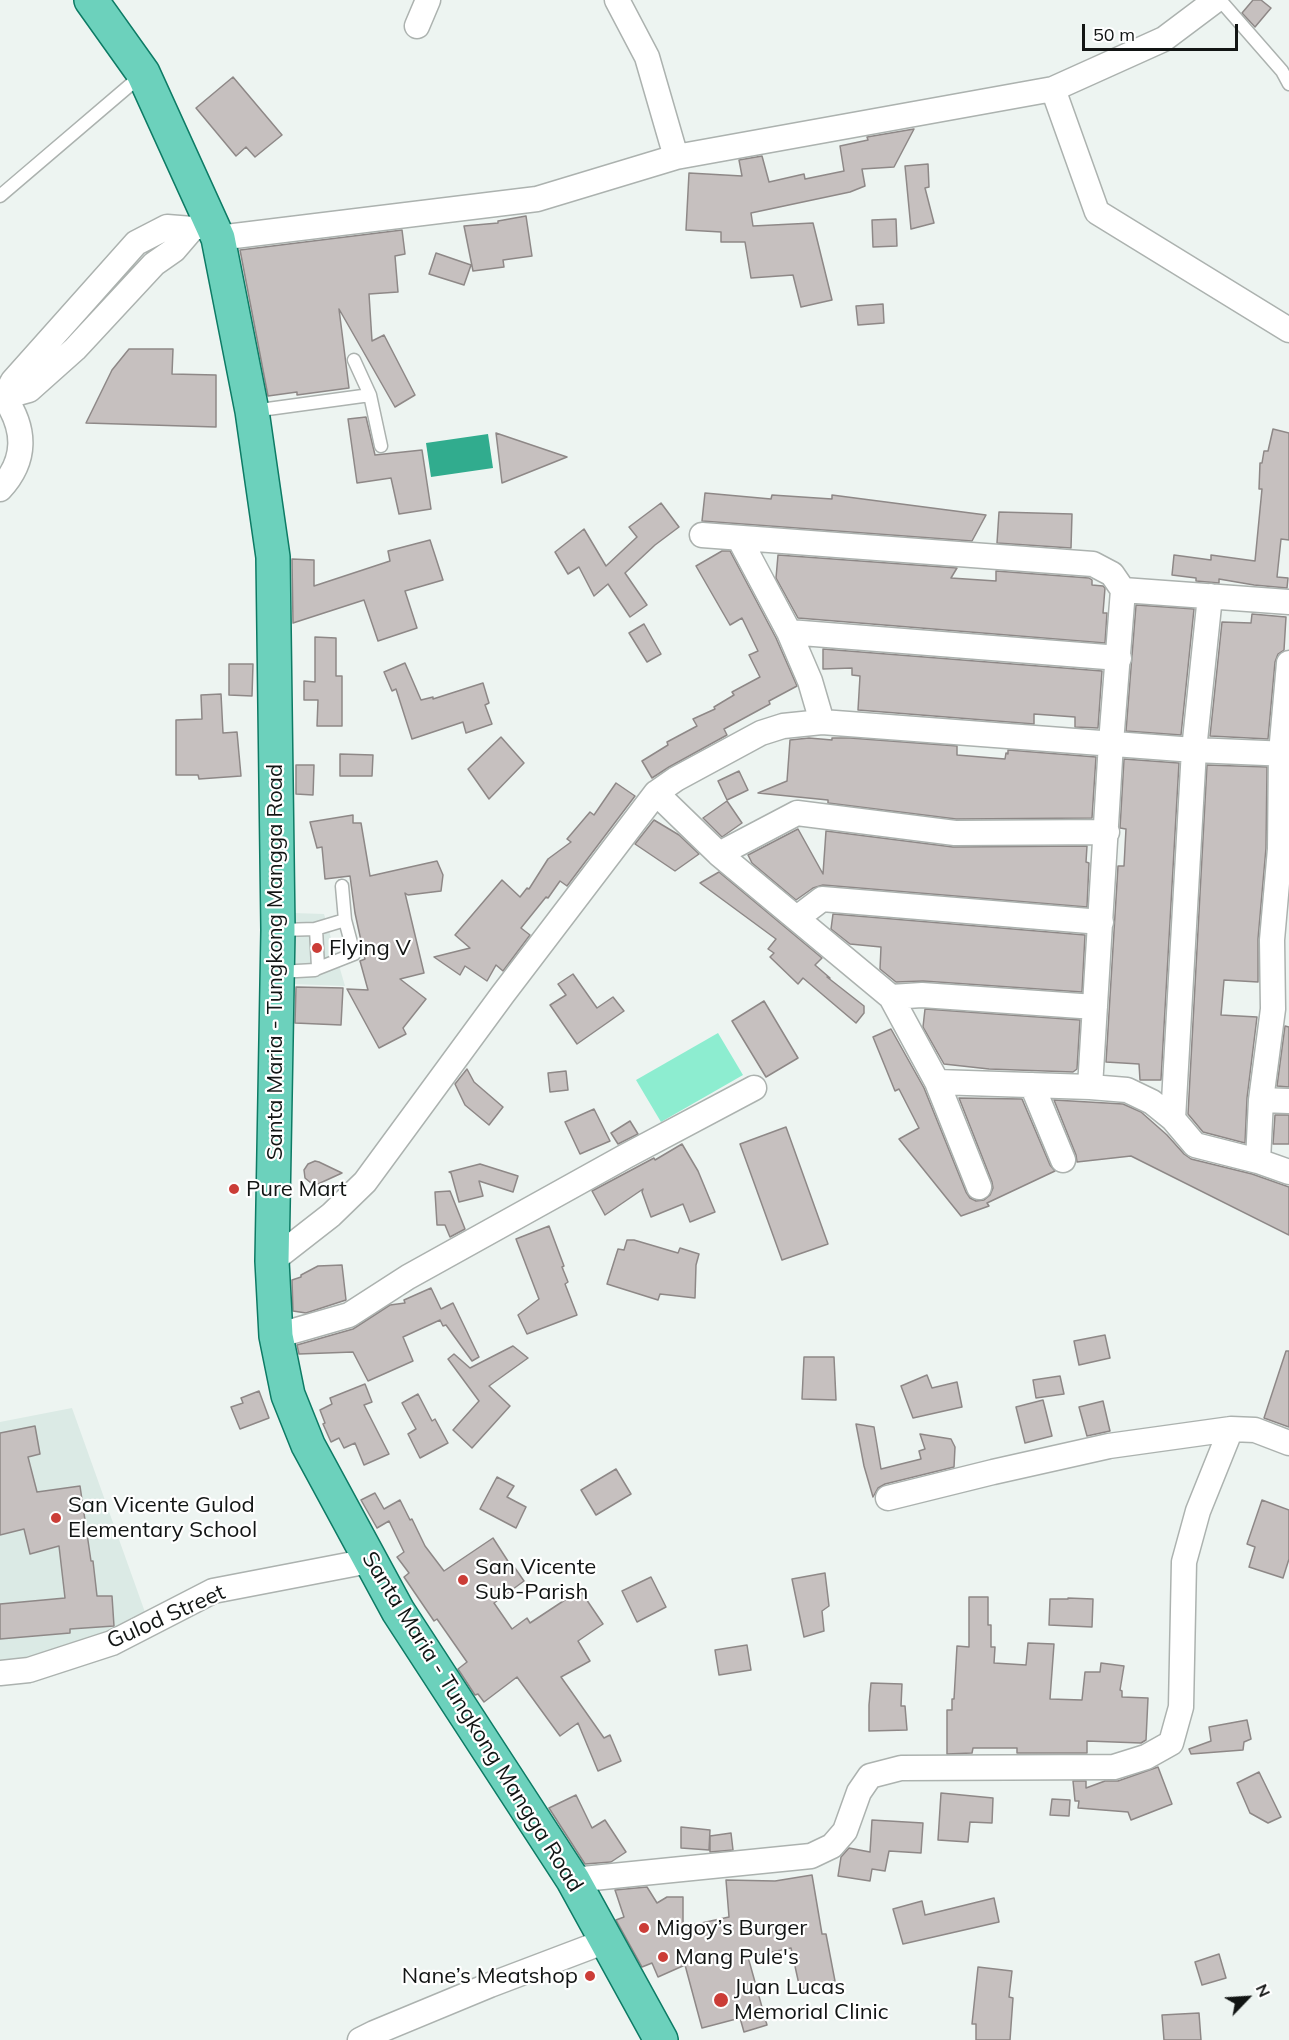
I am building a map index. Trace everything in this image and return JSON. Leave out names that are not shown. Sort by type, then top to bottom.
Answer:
[{"type":"main road","name":"Santa Maria - Tungkong Mangga Road","points":[[91,0],[143,73],[207,229],[252,411],[273,557],[278,972],[272,1261],[276,1336],[288,1395],[308,1445],[369,1561],[398,1611],[573,1880],[661,2040]]},
{"type":"street","points":[[417,26],[428,0]]},
{"type":"street","points":[[617,0],[647,57],[676,157]]},
{"type":"street","points":[[0,489],[14,471],[20,447],[17,421],[2,398],[29,390],[75,349],[154,264],[207,229],[537,199],[676,157],[1053,89],[1164,39],[1218,0]]},
{"type":"street","points":[[1053,89],[1097,212],[1289,330]]},
{"type":"street","points":[[702,535],[1093,564],[1112,574],[1123,590],[1111,743],[1090,1087]]},
{"type":"street","points":[[739,538],[789,632],[810,681],[822,722]]},
{"type":"street","points":[[1123,590],[1289,602]]},
{"type":"street","points":[[1173,1119],[1194,750],[1210,596]]},
{"type":"street","points":[[789,632],[1119,658]]},
{"type":"street","points":[[1258,1161],[1261,1100],[1281,1010],[1280,940],[1285,849],[1285,753],[1289,663]]},
{"type":"street","points":[[272,1261],[331,1215],[365,1182],[503,994],[656,794],[676,779],[761,733],[783,726],[822,722],[1194,750],[1285,753]]},
{"type":"street","points":[[656,794],[719,854],[891,997],[937,1082],[980,1187]]},
{"type":"street","points":[[719,854],[797,813],[955,833],[1107,832]]},
{"type":"street","points":[[797,918],[822,899],[1101,922]]},
{"type":"street","points":[[891,997],[922,995],[1095,1007]]},
{"type":"street","points":[[937,1082],[1127,1090],[1152,1102],[1173,1119],[1195,1145],[1258,1161],[1289,1172]]},
{"type":"street","points":[[1032,1085],[1063,1160]]},
{"type":"street","points":[[276,1336],[349,1315],[408,1276],[754,1088]]},
{"type":"street","points":[[1261,1100],[1289,1101]]},
{"type":"street","points":[[573,1880],[811,1856],[832,1846],[844,1831],[859,1792],[870,1776],[901,1768],[1114,1767],[1146,1757],[1171,1743],[1181,1707],[1184,1562],[1198,1511],[1231,1430]]},
{"type":"street","points":[[888,1498],[1109,1446],[1231,1430],[1254,1430],[1289,1443]]},
{"type":"street","name":"Gulod Street","points":[[0,1673],[29,1670],[112,1643],[213,1591],[369,1561]]},
{"type":"street","points":[[369,2038],[490,1985],[606,1941]]},
{"type":"lane","points":[[1218,0],[1282,71],[1289,84]]},
{"type":"lane","points":[[0,196],[143,73]]},
{"type":"lane","points":[[354,360],[370,395],[381,446]]},
{"type":"lane","points":[[252,411],[370,395]]},
{"type":"lane","points":[[278,972],[316,969],[354,954],[345,920],[342,886]]},
{"type":"lane","points":[[278,930],[315,928],[345,920]]},
{"type":"lane","points":[[315,928],[317,931],[316,969]]},
{"type":"shaded area","points":[[488,434],[493,468],[431,477],[426,443]]},
{"type":"shaded area","points":[[293,913],[324,914],[345,986],[292,984]]},
{"type":"shaded area","points":[[718,1033],[743,1075],[661,1122],[636,1080]]},
{"type":"shaded area","name":"San Vicente Gulod Elementary School","points":[[72,1408],[146,1615],[108,1635],[21,1663],[0,1665],[0,1422]]},
{"type":"building","points":[[1253,0],[1261,0],[1271,8],[1255,27],[1242,13]]},
{"type":"building","points":[[233,77],[282,135],[255,157],[246,147],[236,156],[196,108]]},
{"type":"building","points":[[914,129],[894,167],[862,169],[865,186],[850,192],[751,213],[753,226],[813,223],[832,300],[801,307],[793,275],[751,278],[745,242],[721,242],[721,232],[686,230],[689,173],[742,176],[739,160],[762,156],[769,182],[804,174],[805,179],[844,171],[840,146],[868,140],[867,137]]},
{"type":"building","points":[[928,164],[929,187],[925,188],[934,223],[911,229],[905,166]]},
{"type":"building","points":[[526,216],[532,256],[503,260],[504,267],[473,271],[464,226],[498,223],[498,221]]},
{"type":"building","points":[[896,219],[897,246],[873,247],[872,220]]},
{"type":"building","points":[[402,230],[405,254],[395,256],[398,292],[369,294],[372,341],[384,335],[415,395],[395,407],[339,309],[349,388],[297,395],[297,392],[268,396],[240,250]]},
{"type":"building","points":[[436,253],[471,265],[464,285],[429,274]]},
{"type":"building","points":[[883,304],[884,323],[858,325],[856,306]]},
{"type":"building","points":[[129,349],[173,349],[172,374],[216,375],[216,427],[86,423],[112,370]]},
{"type":"building","points":[[366,417],[375,455],[422,450],[431,509],[399,514],[391,478],[357,483],[348,419]]},
{"type":"building","points":[[1273,429],[1289,433],[1289,540],[1281,539],[1277,577],[1288,578],[1287,588],[1219,579],[1219,583],[1196,581],[1196,578],[1172,575],[1174,555],[1211,560],[1211,555],[1255,561],[1262,489],[1259,489],[1260,463],[1262,463],[1264,451],[1268,451]]},
{"type":"building","points":[[496,433],[567,457],[502,483]]},
{"type":"building","points":[[705,493],[771,499],[772,495],[832,499],[832,495],[986,515],[972,541],[702,521]]},
{"type":"building","points":[[661,503],[679,527],[655,545],[625,573],[647,605],[630,617],[608,584],[594,596],[579,567],[568,574],[555,552],[584,529],[606,566],[637,537],[629,527]]},
{"type":"building","points":[[999,512],[1072,514],[1071,548],[997,543]]},
{"type":"building","points":[[430,540],[443,580],[405,591],[417,628],[378,641],[364,600],[293,623],[292,559],[314,560],[314,586],[390,561],[388,551]]},
{"type":"building","points":[[722,551],[730,551],[776,638],[797,686],[769,701],[770,704],[724,729],[727,735],[652,778],[642,761],[668,745],[667,742],[697,726],[693,719],[715,709],[714,707],[734,695],[732,692],[760,677],[749,655],[758,651],[742,618],[730,625],[696,566]]},
{"type":"building","points":[[778,555],[957,568],[951,578],[996,581],[996,571],[1089,578],[1092,580],[1092,585],[1105,588],[1103,613],[1107,613],[1105,643],[798,618],[776,578]]},
{"type":"building","points":[[1136,605],[1194,609],[1181,735],[1126,731]]},
{"type":"building","points":[[1252,614],[1286,617],[1284,650],[1278,654],[1275,662],[1268,739],[1210,736],[1222,622],[1251,623]]},
{"type":"building","points":[[644,624],[661,654],[647,662],[629,633]]},
{"type":"building","points":[[315,637],[336,638],[336,676],[342,676],[342,726],[317,726],[318,700],[304,700],[304,681],[315,682]]},
{"type":"building","points":[[823,649],[1102,671],[1098,728],[1075,727],[1075,717],[1034,714],[1034,724],[858,710],[860,676],[852,675],[852,668],[823,669]]},
{"type":"building","points":[[405,663],[421,700],[433,697],[433,699],[483,683],[489,703],[485,705],[492,724],[466,733],[463,722],[412,739],[396,689],[392,691],[384,672]]},
{"type":"building","points":[[229,664],[253,664],[252,696],[229,695]]},
{"type":"building","points":[[221,694],[223,733],[237,732],[241,776],[199,779],[198,775],[176,775],[176,720],[202,719],[201,695]]},
{"type":"building","points":[[501,737],[524,763],[489,799],[468,769]]},
{"type":"building","points":[[809,738],[832,740],[832,738],[850,738],[957,746],[957,755],[1005,759],[1008,750],[1096,757],[1092,818],[956,819],[828,803],[828,800],[758,793],[787,781],[790,740]]},
{"type":"building","points":[[340,754],[373,755],[372,776],[340,776]]},
{"type":"building","points":[[1124,759],[1179,763],[1161,1080],[1140,1080],[1139,1064],[1106,1062],[1118,866],[1124,866],[1126,829],[1120,828]]},
{"type":"building","points":[[296,765],[314,765],[313,795],[296,794]]},
{"type":"building","points":[[1207,765],[1267,767],[1266,848],[1258,939],[1258,982],[1224,980],[1221,1015],[1257,1017],[1247,1098],[1245,1143],[1203,1132],[1188,1114]]},
{"type":"building","points":[[739,771],[748,790],[727,800],[718,781]]},
{"type":"building","points":[[616,783],[635,796],[567,886],[560,881],[521,928],[530,935],[503,971],[496,965],[487,981],[465,966],[460,975],[434,957],[470,948],[455,935],[502,880],[520,897],[527,888],[529,889],[548,859],[571,842],[567,839],[590,812],[594,815]]},
{"type":"building","points":[[727,801],[742,823],[722,837],[703,818]]},
{"type":"building","points":[[353,815],[353,823],[361,823],[370,876],[437,861],[443,875],[441,891],[408,895],[405,893],[424,973],[400,979],[426,999],[403,1028],[406,1034],[379,1048],[347,989],[368,990],[360,961],[365,959],[350,876],[325,879],[322,847],[317,848],[310,822]]},
{"type":"building","points":[[654,820],[679,835],[699,854],[675,871],[635,844]]},
{"type":"building","points":[[798,829],[823,874],[826,831],[953,847],[1087,846],[1086,862],[1089,863],[1087,907],[823,885],[813,888],[796,900],[752,863],[748,855]]},
{"type":"building","points":[[719,872],[822,958],[815,965],[864,1006],[864,1013],[856,1023],[803,978],[798,984],[770,957],[774,953],[768,949],[776,939],[700,883]]},
{"type":"building","points":[[833,914],[1085,935],[1082,992],[923,981],[896,982],[880,969],[881,947],[850,944],[831,929]]},
{"type":"building","points":[[573,974],[597,1008],[613,997],[624,1011],[577,1044],[550,1005],[566,995],[558,984]]},
{"type":"building","points":[[296,987],[343,988],[341,1025],[295,1023]]},
{"type":"building","points":[[764,1001],[798,1058],[766,1077],[732,1021]]},
{"type":"building","points":[[925,1009],[1080,1020],[1077,1069],[1073,1072],[989,1069],[944,1064],[923,1027]]},
{"type":"building","points":[[1285,1026],[1289,1027],[1289,1087],[1277,1086]]},
{"type":"building","points":[[891,1029],[924,1088],[970,1198],[976,1201],[984,1200],[993,1188],[959,1098],[1022,1099],[1050,1165],[1055,1171],[987,1203],[989,1206],[961,1216],[899,1139],[919,1128],[899,1089],[895,1091],[873,1037]]},
{"type":"building","points":[[467,1069],[474,1082],[503,1107],[489,1125],[465,1105],[455,1084]]},
{"type":"building","points":[[566,1071],[568,1090],[550,1092],[548,1073]]},
{"type":"building","points":[[1054,1100],[1123,1104],[1141,1112],[1191,1159],[1252,1174],[1289,1187],[1289,1235],[1131,1156],[1077,1162]]},
{"type":"building","points":[[594,1109],[610,1141],[580,1154],[565,1122]]},
{"type":"building","points":[[1275,1115],[1289,1115],[1289,1144],[1273,1144]]},
{"type":"building","points":[[630,1121],[638,1134],[618,1144],[611,1133]]},
{"type":"building","points":[[786,1127],[828,1244],[782,1260],[740,1144]]},
{"type":"building","points":[[682,1144],[698,1171],[715,1212],[690,1222],[683,1204],[651,1217],[643,1189],[605,1215],[592,1191]]},
{"type":"building","points":[[315,1161],[342,1173],[318,1184],[311,1183],[305,1178],[304,1170],[308,1164]]},
{"type":"building","points":[[480,1164],[518,1176],[513,1192],[479,1181],[483,1196],[459,1202],[449,1172]]},
{"type":"building","points":[[450,1191],[465,1229],[450,1237],[445,1225],[437,1225],[435,1192]]},
{"type":"building","points":[[549,1226],[564,1266],[562,1267],[568,1282],[565,1284],[577,1315],[527,1334],[518,1315],[539,1299],[516,1239]]},
{"type":"building","points":[[627,1240],[678,1253],[680,1248],[699,1254],[696,1265],[695,1298],[660,1294],[658,1300],[607,1284],[618,1249],[624,1250]]},
{"type":"building","points":[[342,1265],[346,1300],[306,1313],[293,1311],[292,1280],[318,1266]]},
{"type":"building","points":[[431,1288],[441,1309],[453,1303],[479,1357],[472,1361],[440,1320],[403,1337],[413,1361],[368,1381],[353,1352],[299,1354],[297,1345],[353,1329],[390,1305],[405,1303],[404,1300]]},
{"type":"building","points":[[1105,1335],[1110,1358],[1079,1365],[1074,1341]]},
{"type":"building","points":[[513,1346],[528,1358],[489,1386],[510,1406],[472,1448],[453,1430],[479,1401],[448,1359],[454,1354],[470,1368]]},
{"type":"building","points":[[1286,1351],[1289,1351],[1289,1427],[1264,1418]]},
{"type":"building","points":[[804,1357],[834,1357],[836,1400],[802,1399]]},
{"type":"building","points":[[927,1375],[932,1388],[957,1382],[962,1407],[913,1418],[901,1386]]},
{"type":"building","points":[[1060,1376],[1064,1394],[1036,1398],[1033,1380]]},
{"type":"building","points":[[365,1384],[372,1402],[364,1405],[389,1454],[364,1465],[355,1443],[344,1448],[339,1438],[331,1442],[320,1410],[332,1404],[330,1398]]},
{"type":"building","points":[[259,1391],[269,1418],[240,1429],[231,1407],[243,1403],[241,1398]]},
{"type":"building","points":[[418,1394],[432,1421],[435,1419],[448,1443],[420,1458],[408,1434],[416,1429],[402,1403]]},
{"type":"building","points":[[1043,1400],[1052,1436],[1025,1443],[1016,1407]]},
{"type":"building","points":[[1103,1401],[1110,1431],[1087,1436],[1079,1407]]},
{"type":"building","points":[[856,1424],[874,1427],[881,1469],[921,1459],[919,1451],[925,1449],[920,1434],[951,1439],[955,1447],[954,1467],[885,1484],[878,1488],[873,1497]]},
{"type":"building","points":[[35,1426],[40,1454],[28,1457],[37,1492],[80,1486],[97,1596],[112,1596],[114,1626],[70,1629],[70,1633],[0,1639],[0,1604],[65,1598],[59,1546],[30,1554],[24,1529],[0,1535],[0,1433]]},
{"type":"building","points":[[616,1469],[631,1494],[596,1515],[581,1490]]},
{"type":"building","points":[[497,1477],[514,1486],[507,1497],[526,1507],[516,1528],[480,1509]]},
{"type":"building","points":[[375,1493],[384,1509],[400,1500],[425,1546],[444,1571],[493,1538],[513,1569],[515,1568],[524,1581],[494,1603],[512,1629],[527,1618],[530,1623],[580,1590],[603,1624],[578,1641],[590,1661],[561,1677],[604,1738],[610,1735],[621,1761],[598,1771],[578,1723],[560,1736],[517,1677],[484,1702],[478,1694],[475,1695],[458,1669],[467,1662],[437,1619],[434,1621],[404,1577],[409,1573],[397,1557],[404,1552],[389,1521],[377,1528],[361,1500]]},
{"type":"building","points":[[1262,1500],[1289,1510],[1289,1559],[1283,1578],[1249,1567],[1255,1547],[1247,1544]]},
{"type":"building","points":[[825,1573],[829,1606],[822,1611],[824,1631],[804,1637],[792,1579]]},
{"type":"building","points":[[651,1577],[666,1607],[637,1622],[622,1591]]},
{"type":"building","points":[[969,1597],[988,1597],[988,1625],[991,1625],[991,1647],[995,1647],[994,1663],[1026,1665],[1028,1643],[1054,1644],[1050,1699],[1082,1700],[1085,1672],[1100,1672],[1101,1663],[1124,1666],[1120,1690],[1122,1697],[1148,1698],[1146,1740],[1141,1743],[1087,1741],[1087,1753],[1017,1753],[1017,1748],[973,1748],[972,1753],[947,1754],[947,1710],[952,1710],[952,1699],[954,1699],[957,1646],[969,1647]]},
{"type":"building","points":[[1050,1599],[1093,1599],[1092,1627],[1049,1625]]},
{"type":"building","points":[[747,1645],[751,1670],[719,1675],[715,1650]]},
{"type":"building","points":[[871,1683],[902,1684],[901,1706],[905,1706],[907,1730],[869,1731]]},
{"type":"building","points":[[1247,1720],[1251,1739],[1244,1742],[1243,1750],[1191,1754],[1189,1749],[1211,1741],[1209,1727]]},
{"type":"building","points":[[1158,1767],[1172,1804],[1131,1820],[1128,1812],[1078,1808],[1079,1801],[1075,1801],[1073,1781],[1086,1781],[1086,1788],[1105,1781],[1118,1781]]},
{"type":"building","points":[[1259,1772],[1281,1817],[1268,1823],[1250,1813],[1237,1783]]},
{"type":"building","points":[[941,1793],[993,1798],[992,1823],[970,1822],[968,1842],[938,1840]]},
{"type":"building","points":[[576,1795],[592,1828],[605,1820],[626,1852],[611,1862],[585,1864],[549,1808]]},
{"type":"building","points":[[1052,1799],[1070,1800],[1069,1816],[1050,1815]]},
{"type":"building","points":[[872,1820],[923,1823],[921,1853],[889,1851],[885,1871],[872,1869],[870,1881],[838,1876],[841,1857],[849,1848],[870,1852]]},
{"type":"building","points":[[681,1827],[710,1830],[709,1850],[681,1848]]},
{"type":"building","points":[[731,1833],[733,1850],[710,1852],[710,1836]]},
{"type":"building","points":[[812,1875],[822,1934],[826,1934],[835,1981],[800,1989],[791,1948],[748,1957],[767,2025],[744,2032],[740,2018],[702,2028],[685,1965],[658,1977],[652,1963],[642,1967],[616,1920],[624,1917],[615,1890],[647,1887],[657,1903],[667,1897],[683,1897],[683,1927],[729,1917],[726,1880],[775,1881]]},
{"type":"building","points":[[994,1898],[999,1922],[903,1944],[893,1909],[922,1901],[925,1915]]},
{"type":"building","points":[[1219,1954],[1226,1978],[1202,1985],[1195,1962]]},
{"type":"building","points":[[978,1967],[1012,1971],[1009,1997],[1013,1998],[1010,2040],[976,2040],[976,2024],[972,2024]]},
{"type":"building","points":[[1199,2013],[1201,2040],[1164,2040],[1162,2015]]},
{"type":"place","name":"Flying V","points":[[317,948]]},
{"type":"place","name":"Pure Mart","points":[[234,1189]]},
{"type":"place","name":"San Vicente Gulod Elementary School","points":[[56,1518]]},
{"type":"place","name":"San Vicente Sub-Parish","points":[[463,1580]]},
{"type":"place","name":"Migoy’s Burger","points":[[644,1928]]},
{"type":"place","name":"Mang Pule's","points":[[663,1957]]},
{"type":"place","name":"Nane’s Meatshop","points":[[590,1976]]},
{"type":"place","name":"Juan Lucas Memorial Clinic","points":[[721,2000]]}]
